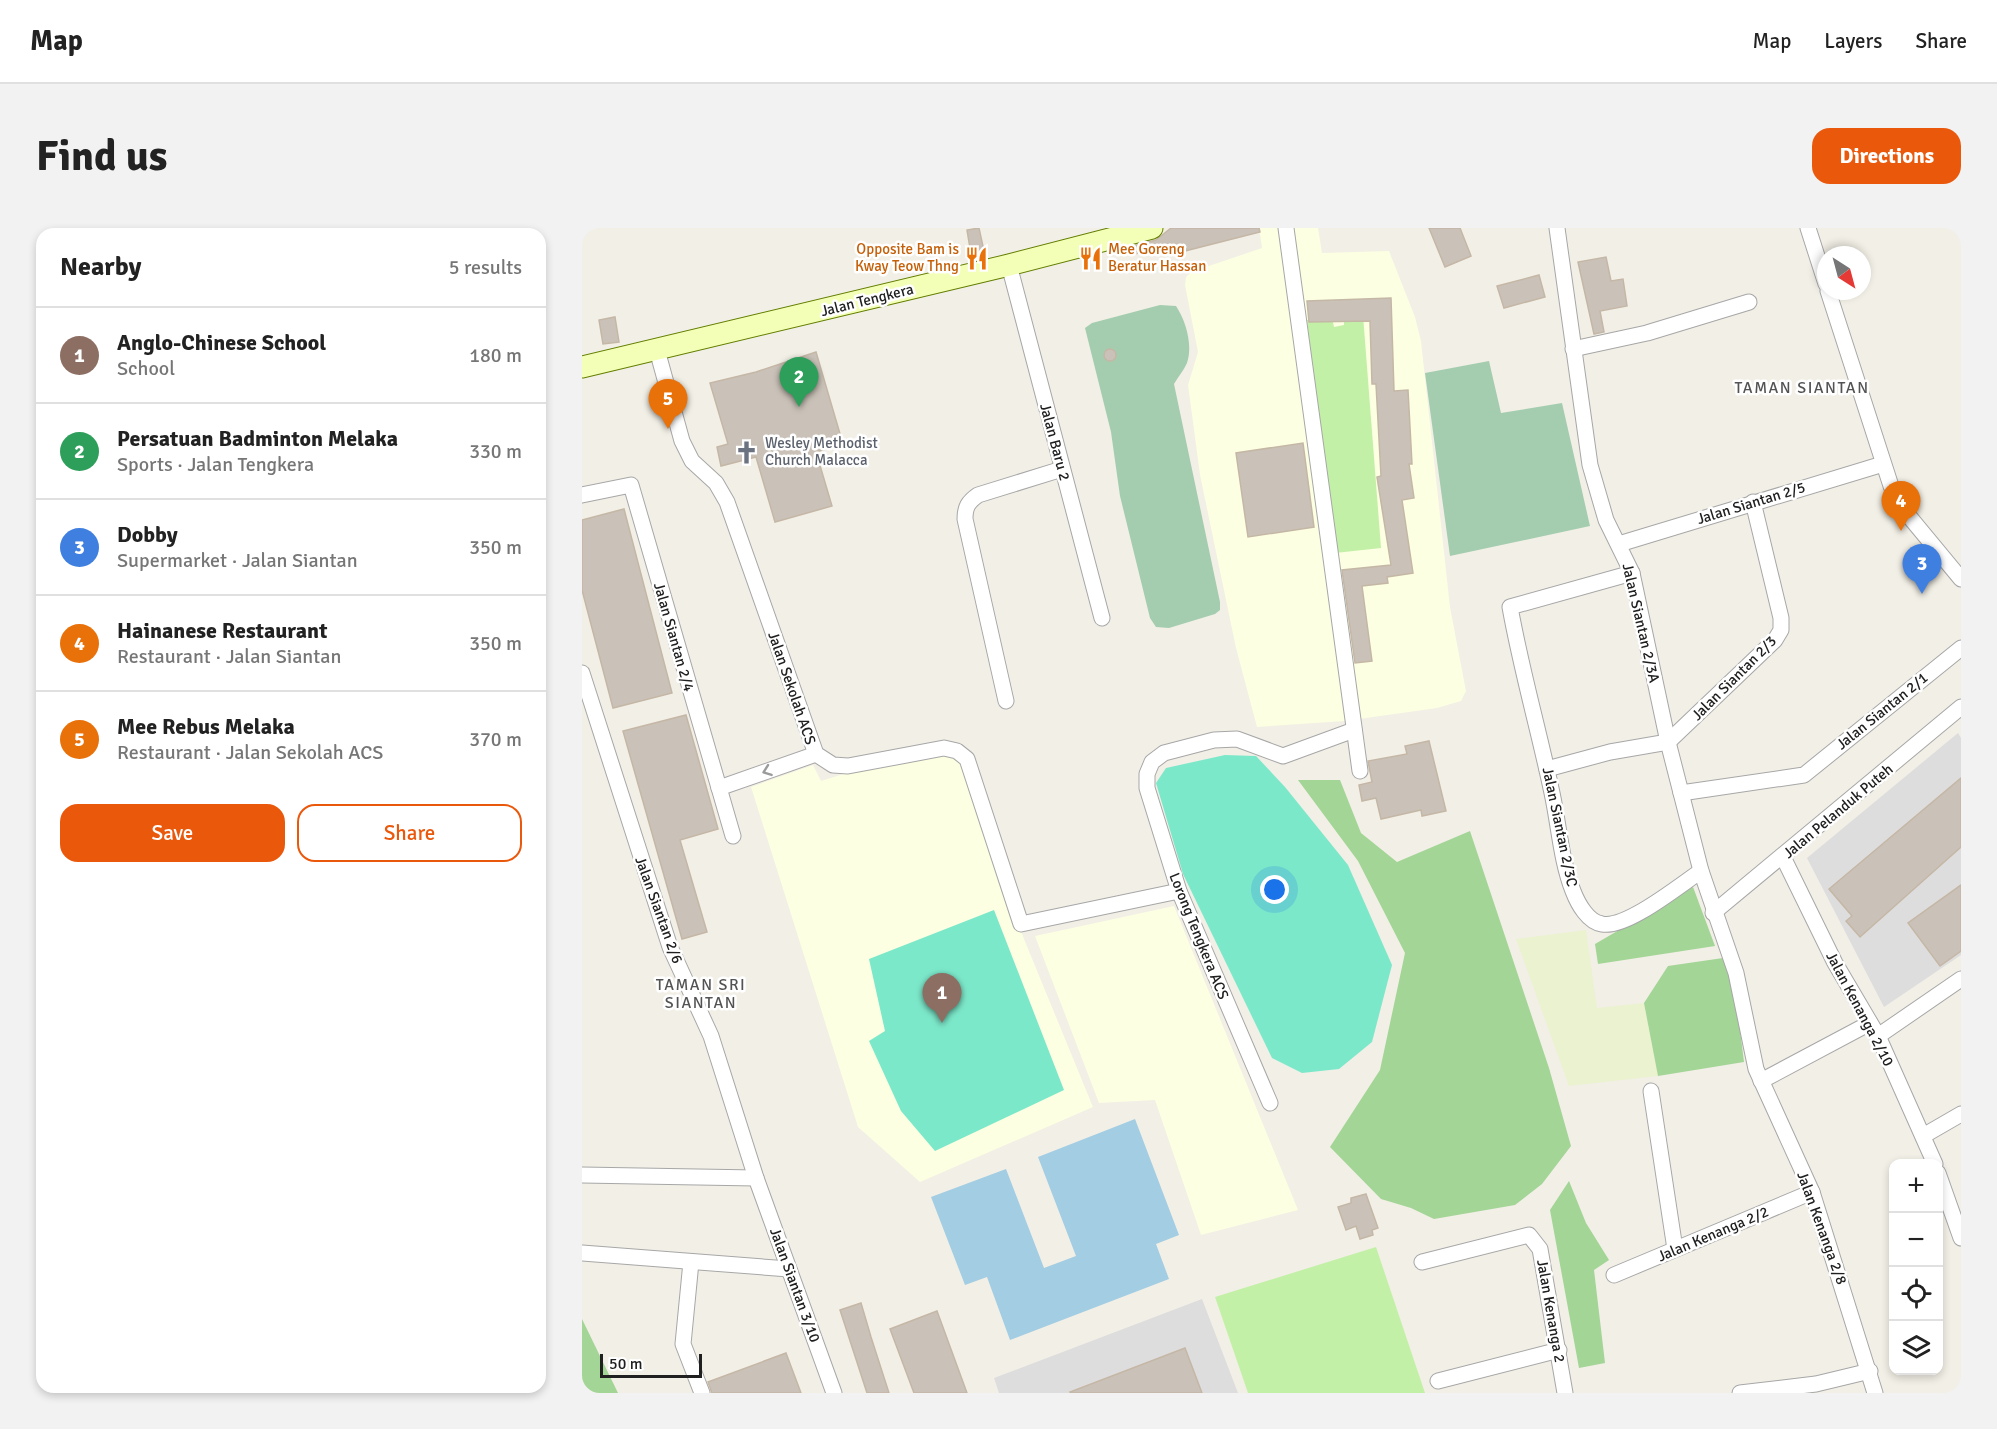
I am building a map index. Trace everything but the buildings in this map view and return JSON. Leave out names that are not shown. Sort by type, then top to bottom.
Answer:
[{"type":"main road","name":"Jalan Tengkera","points":[[582,367],[1009,265],[1110,233],[1152,228]]},
{"type":"street","points":[[1286,228],[1360,771]]},
{"type":"street","name":"Jalan Siantan 2/3A","points":[[1557,228],[1590,465],[1606,520],[1632,573],[1668,742],[1713,913]]},
{"type":"street","points":[[1808,228],[1817,256]]},
{"type":"street","name":"Jalan Baru 2","points":[[1009,265],[1102,618]]},
{"type":"street","points":[[1831,300],[1883,464],[1903,508],[1961,579]]},
{"type":"street","points":[[1573,350],[1647,333],[1749,302]]},
{"type":"street","name":"Jalan Sekolah ACS","points":[[657,350],[682,441],[692,461],[716,483],[727,502],[816,754],[833,765],[848,766],[944,748],[957,751],[968,759],[1021,924],[1179,891]]},
{"type":"street","name":"Jalan Siantan 2/5","points":[[1619,544],[1883,464]]},
{"type":"street","points":[[1006,701],[965,519],[965,509],[978,495],[1062,469]]},
{"type":"street","name":"Jalan Siantan 2/4","points":[[582,495],[631,485],[733,836]]},
{"type":"street","name":"Jalan Siantan 2/3","points":[[1668,742],[1775,640],[1781,630],[1781,618],[1753,502]]},
{"type":"street","name":"Jalan Siantan 2/3C","points":[[1632,573],[1510,606],[1573,891],[1592,921],[1609,925],[1624,921],[1701,871]]},
{"type":"street","name":"Jalan Siantan 2/1","points":[[1681,793],[1804,775],[1961,648]]},
{"type":"street","name":"Jalan Siantan 2/6","points":[[582,673],[627,819],[670,946],[711,1036],[756,1178]]},
{"type":"street","name":"Jalan Pelanduk Puteh","points":[[1713,913],[1783,857],[1961,706]]},
{"type":"street","name":"Lorong Tengkera ACS","points":[[1270,1103],[1179,891],[1147,788],[1147,774],[1152,762],[1164,753],[1214,740],[1237,739],[1283,756],[1354,730]]},
{"type":"street","points":[[1547,769],[1610,752],[1668,742]]},
{"type":"street","points":[[719,789],[816,754]]},
{"type":"street","name":"Jalan Kenanga 2/10","points":[[1783,857],[1835,963],[1878,1036],[1933,1159]]},
{"type":"street","name":"Jalan Kenanga 2/8","points":[[1713,913],[1736,973],[1759,1075],[1812,1192],[1870,1371],[1875,1393]]},
{"type":"street","points":[[1878,1036],[1961,980]]},
{"type":"street","points":[[1759,1075],[1870,1023]]},
{"type":"street","points":[[1651,1091],[1675,1250]]},
{"type":"street","points":[[1923,1136],[1961,1114]]},
{"type":"street","points":[[582,1175],[756,1178]]},
{"type":"street","name":"Jalan Siantan 3/10","points":[[756,1178],[834,1393]]},
{"type":"street","points":[[1943,1187],[1961,1238]]},
{"type":"street","name":"Jalan Kenanga 2/2","points":[[1614,1275],[1812,1192]]},
{"type":"street","name":"Jalan Kenanga 2","points":[[1422,1262],[1529,1235],[1540,1250],[1565,1393]]},
{"type":"street","points":[[582,1253],[789,1269]]},
{"type":"street","points":[[692,1262],[683,1344],[702,1393]]},
{"type":"street","points":[[1438,1381],[1559,1350]]},
{"type":"street","points":[[1748,1393],[1816,1384],[1870,1371]]},
{"type":"shaded area","points":[[1259,228],[1318,228],[1322,253],[1389,251],[1415,317],[1421,341],[1450,607],[1466,691],[1461,701],[1437,708],[1345,721],[1257,727],[1236,648],[1200,475],[1188,385],[1198,352],[1185,285],[1186,277],[1191,272],[1262,248]]},
{"type":"shaded area","points":[[1160,305],[1176,306],[1188,333],[1189,356],[1174,384],[1220,602],[1220,610],[1215,614],[1169,628],[1156,627],[1150,618],[1120,496],[1111,432],[1085,328],[1092,323]]},
{"type":"shaded area","points":[[1489,361],[1501,413],[1562,403],[1590,526],[1450,556],[1425,373]]},
{"type":"shaded area","points":[[1958,733],[1961,738],[1961,955],[1884,1007],[1807,858]]},
{"type":"shaded area","points":[[939,744],[964,763],[1024,939],[1093,1107],[920,1182],[858,1127],[751,787],[813,765],[821,781]]},
{"type":"shaded area","points":[[1174,906],[1298,1210],[1201,1235],[1155,1100],[1099,1103],[1035,936]]},
{"type":"shaded area","points":[[1586,930],[1597,1008],[1644,1003],[1658,1076],[1569,1086],[1516,939]]},
{"type":"shaded area","points":[[1202,1299],[1238,1393],[999,1393],[994,1378]]},
{"type":"green space","points":[[1363,315],[1381,548],[1335,553],[1307,320],[1332,318],[1334,327],[1344,325],[1344,316]]},
{"type":"green space","points":[[1225,755],[1256,756],[1285,787],[1348,865],[1392,965],[1372,1042],[1339,1069],[1302,1073],[1272,1058],[1183,874],[1156,783],[1166,768]]},
{"type":"green space","points":[[1298,780],[1340,780],[1361,833],[1397,862],[1470,831],[1549,1068],[1571,1146],[1542,1184],[1515,1205],[1434,1219],[1411,1208],[1381,1199],[1330,1147],[1380,1070],[1405,953],[1358,861]]},
{"type":"green space","points":[[1693,887],[1715,946],[1598,964],[1595,944]]},
{"type":"green space","points":[[994,910],[1064,1090],[935,1151],[901,1111],[869,1041],[885,1031],[869,959]]},
{"type":"green space","points":[[1723,958],[1734,982],[1744,1062],[1658,1076],[1644,1003],[1668,966]]},
{"type":"green space","points":[[1569,1181],[1586,1223],[1609,1260],[1594,1270],[1605,1363],[1579,1368],[1550,1210]]},
{"type":"green space","points":[[1376,1247],[1425,1393],[1248,1393],[1215,1297]]},
{"type":"green space","points":[[582,1319],[618,1393],[582,1393]]},
{"type":"water","points":[[1135,1119],[1179,1235],[1156,1244],[1169,1279],[1010,1340],[987,1277],[965,1285],[931,1197],[1006,1169],[1044,1268],[1076,1256],[1038,1157]]},
{"type":"place","name":"Opposite Bam is Kway Teow Thng","points":[[977,258]]},
{"type":"place","name":"Mee Goreng Beratur Hassan","points":[[1090,258]]},
{"type":"place","name":"Persatuan Badminton Melaka","points":[[799,407]]},
{"type":"place","name":"Mee Rebus Melaka","points":[[668,429]]},
{"type":"place","name":"Wesley Methodist Church Malacca","points":[[747,452]]},
{"type":"place","name":"Hainanese Restaurant","points":[[1901,531]]},
{"type":"place","name":"Dobby","points":[[1922,594]]},
{"type":"place","name":"Anglo-Chinese School","points":[[942,1023]]},
{"type":"district","name":"TAMAN SIANTAN","points":[[1802,388]]},
{"type":"district","name":"TAMAN SRI SIANTAN","points":[[701,994]]}]
